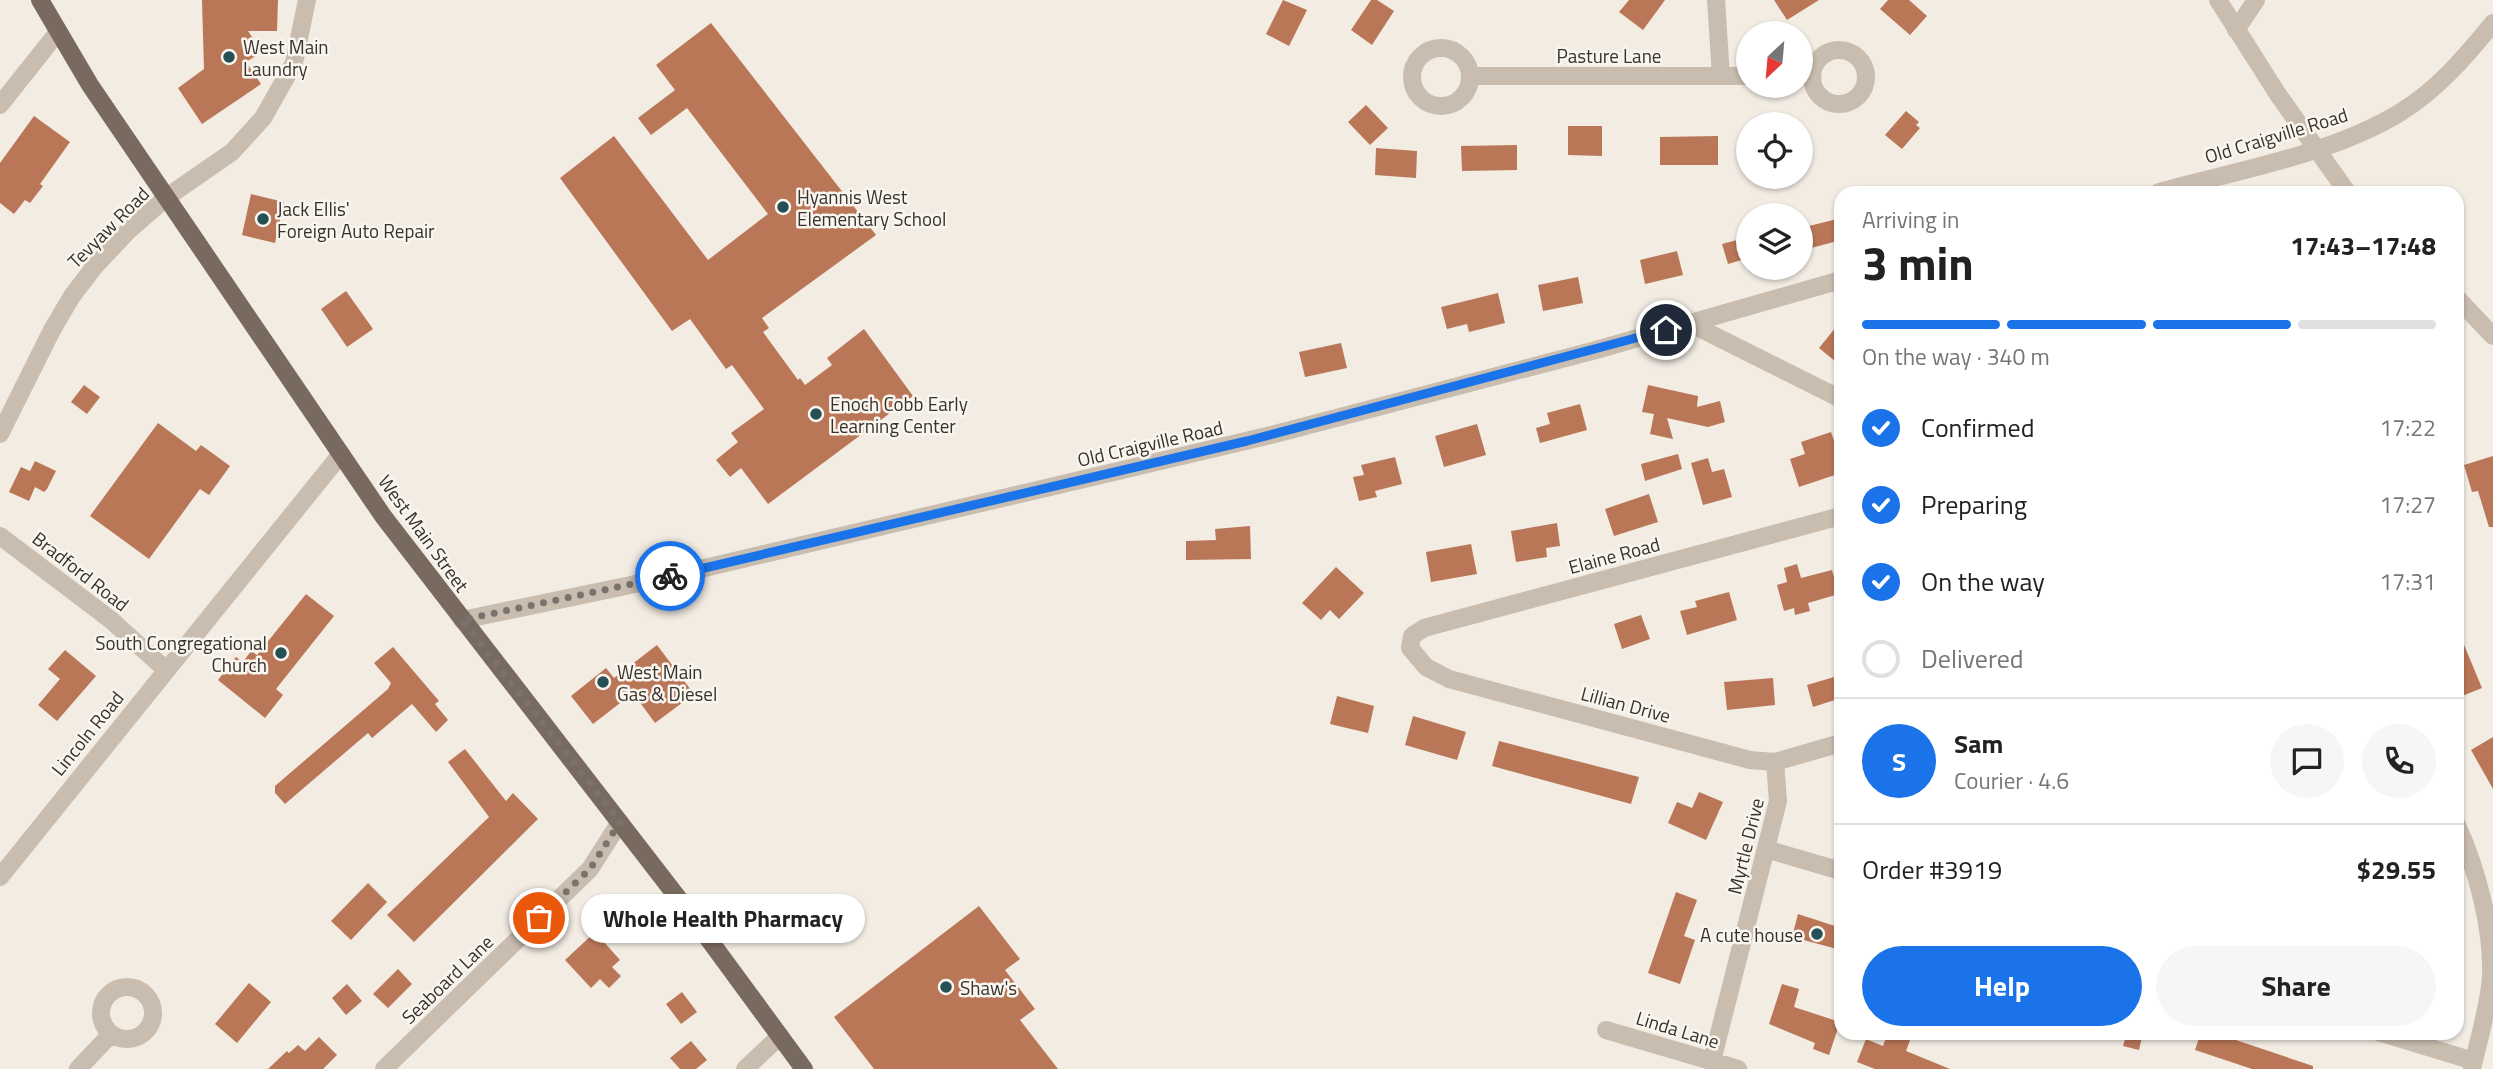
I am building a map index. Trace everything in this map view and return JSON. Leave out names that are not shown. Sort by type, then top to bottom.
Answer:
[{"type":"main road","name":"West Main Street","points":[[40,0],[90,85],[221,281],[401,541],[620,822],[804,1069]]},
{"type":"street","name":"Tevyaw Road","points":[[0,434],[72,296],[128,231],[167,197],[232,152],[263,118],[293,63],[307,0]]},
{"type":"street","points":[[1716,0],[1721,76]]},
{"type":"street","points":[[2218,0],[2343,186]]},
{"type":"street","points":[[2236,30],[2256,0]]},
{"type":"street","points":[[0,105],[58,32]]},
{"type":"street","name":"Old Craigville Road","points":[[2180,186],[2316,148],[2375,126],[2402,111],[2452,71],[2489,34]]},
{"type":"street","name":"Pasture Lane","points":[[1470,76],[1736,76]]},
{"type":"street","name":"Old Craigville Road","points":[[462,620],[657,579],[961,506],[1113,474],[1405,401],[1834,282]]},
{"type":"street","points":[[2464,305],[2493,336]]},
{"type":"street","points":[[1689,323],[1834,396]]},
{"type":"street","name":"Lincoln Road","points":[[0,877],[341,453]]},
{"type":"street","name":"Elaine Road","points":[[1410,648],[1412,636],[1424,628],[1834,518]]},
{"type":"street","name":"Bradford Road","points":[[0,536],[111,620],[165,669]]},
{"type":"street","name":"Lillian Drive","points":[[1410,648],[1426,667],[1449,679],[1751,760],[1775,762],[1834,745]]},
{"type":"street","name":"Myrtle Drive","points":[[1712,1061],[1780,791],[1775,762]]},
{"type":"street","name":"Seaboard Lane","points":[[384,1069],[590,869],[620,822]]},
{"type":"street","points":[[2401,1040],[2473,1065],[2487,1004],[2491,951],[2469,852],[2464,841]]},
{"type":"street","points":[[1766,849],[1834,869]]},
{"type":"street","name":"Linda Lane","points":[[1606,1030],[1738,1069]]},
{"type":"street","points":[[78,1069],[111,1034]]},
{"type":"street","points":[[745,1069],[780,1036]]},
{"type":"building","name":"West Main Laundry","points":[[202,0],[278,0],[277,31],[248,31],[262,52],[246,62],[261,84],[202,124],[178,88],[204,69]]},
{"type":"building","points":[[1283,0],[1307,10],[1289,46],[1266,34]]},
{"type":"building","points":[[1371,0],[1377,0],[1394,11],[1372,45],[1351,30]]},
{"type":"building","points":[[1629,0],[1665,0],[1643,30],[1619,12]]},
{"type":"building","points":[[1774,0],[1819,0],[1787,20]]},
{"type":"building","points":[[1888,0],[1909,0],[1927,16],[1910,35],[1880,9]]},
{"type":"building","points":[[711,23],[876,235],[762,318],[769,328],[763,332],[798,380],[800,378],[805,385],[832,365],[827,358],[864,329],[913,396],[768,504],[741,468],[730,477],[716,460],[738,442],[731,433],[764,409],[732,365],[726,369],[690,319],[672,331],[560,178],[614,136],[708,260],[768,214],[687,108],[651,135],[638,118],[675,90],[656,65]]},
{"type":"building","points":[[1366,105],[1388,128],[1370,145],[1348,122]]},
{"type":"building","points":[[1906,111],[1919,122],[1916,125],[1920,128],[1902,149],[1885,135]]},
{"type":"building","points":[[34,116],[70,142],[30,203],[25,200],[14,214],[0,203],[0,163]]},
{"type":"building","points":[[1568,126],[1602,126],[1602,156],[1568,155]]},
{"type":"building","points":[[1718,136],[1718,165],[1660,165],[1660,137]]},
{"type":"building","points":[[1517,145],[1517,170],[1462,171],[1461,146]]},
{"type":"building","points":[[1376,148],[1417,151],[1416,178],[1375,175]]},
{"type":"building","name":"Jack Ellis' Foreign Auto Repair","points":[[251,194],[284,202],[275,243],[242,235]]},
{"type":"building","points":[[1834,220],[1834,242],[1813,248],[1813,225]]},
{"type":"building","points":[[1736,240],[1736,262],[1728,264],[1722,244]]},
{"type":"building","points":[[1677,251],[1683,275],[1645,284],[1640,260]]},
{"type":"building","points":[[1578,277],[1583,303],[1543,311],[1538,285]]},
{"type":"building","points":[[346,291],[373,329],[347,347],[321,309]]},
{"type":"building","points":[[1498,293],[1505,323],[1469,332],[1467,324],[1447,329],[1441,307]]},
{"type":"building","points":[[1834,330],[1834,360],[1819,348]]},
{"type":"building","points":[[1341,343],[1347,368],[1305,377],[1299,352]]},
{"type":"building","points":[[84,385],[100,397],[87,414],[71,402]]},
{"type":"building","points":[[1648,385],[1698,396],[1697,407],[1720,401],[1725,422],[1708,427],[1667,418],[1673,439],[1650,434],[1654,414],[1642,412]]},
{"type":"building","points":[[1580,404],[1587,430],[1540,443],[1536,428],[1550,424],[1547,413]]},
{"type":"building","points":[[158,423],[196,451],[201,445],[230,466],[209,495],[200,489],[149,559],[90,516]]},
{"type":"building","points":[[1477,424],[1486,455],[1444,467],[1435,436]]},
{"type":"building","points":[[1831,432],[1834,440],[1834,475],[1799,487],[1790,459],[1805,454],[1801,442]]},
{"type":"building","points":[[1678,454],[1682,469],[1645,481],[1641,464]]},
{"type":"building","points":[[2493,456],[2493,527],[2489,527],[2478,491],[2472,492],[2464,465]]},
{"type":"building","points":[[1395,457],[1402,484],[1375,491],[1377,497],[1359,501],[1353,477],[1364,475],[1361,465]]},
{"type":"building","points":[[1708,458],[1712,472],[1724,469],[1732,497],[1703,505],[1691,463]]},
{"type":"building","points":[[35,461],[56,471],[47,489],[44,492],[35,487],[29,501],[9,492],[21,467],[30,471]]},
{"type":"building","points":[[1649,494],[1658,522],[1614,536],[1605,509]]},
{"type":"building","points":[[1557,523],[1560,546],[1546,548],[1547,557],[1516,562],[1511,531]]},
{"type":"building","points":[[1250,526],[1251,559],[1186,560],[1186,541],[1216,540],[1215,529]]},
{"type":"building","points":[[1471,544],[1477,574],[1431,582],[1426,552]]},
{"type":"building","points":[[1797,564],[1801,578],[1832,570],[1834,595],[1808,603],[1810,611],[1795,615],[1794,608],[1784,611],[1777,585],[1787,582],[1784,568]]},
{"type":"building","points":[[1336,567],[1364,593],[1339,619],[1330,610],[1321,620],[1302,603]]},
{"type":"building","points":[[1729,592],[1737,620],[1687,635],[1680,611],[1697,607],[1695,601]]},
{"type":"building","name":"South Congregational Church","points":[[306,594],[334,616],[276,689],[283,695],[265,718],[218,680],[236,657],[243,662],[251,651],[257,655]]},
{"type":"building","points":[[1641,615],[1650,639],[1622,649],[1614,624]]},
{"type":"building","points":[[657,645],[694,694],[655,723],[633,693],[593,724],[571,696],[606,668],[614,678]]},
{"type":"building","points":[[2464,645],[2482,688],[2464,695]]},
{"type":"building","points":[[393,647],[439,701],[435,704],[448,720],[436,732],[412,704],[372,738],[368,733],[285,804],[275,793],[275,786],[388,689],[391,683],[374,663]]},
{"type":"building","points":[[65,650],[96,676],[57,721],[38,705],[60,679],[48,669]]},
{"type":"building","points":[[1834,677],[1834,700],[1813,707],[1807,685]]},
{"type":"building","points":[[1773,678],[1775,705],[1727,710],[1724,682]]},
{"type":"building","points":[[1337,696],[1374,706],[1368,733],[1330,724]]},
{"type":"building","points":[[1413,716],[1466,732],[1457,760],[1405,745]]},
{"type":"building","points":[[2493,737],[2493,789],[2471,750]]},
{"type":"building","points":[[1499,741],[1639,777],[1631,804],[1492,766]]},
{"type":"building","points":[[465,749],[506,801],[513,793],[538,819],[414,942],[387,915],[489,817],[448,762]]},
{"type":"building","points":[[1699,792],[1723,802],[1706,840],[1668,823],[1677,802],[1692,808]]},
{"type":"building","points":[[368,883],[387,902],[351,940],[331,921]]},
{"type":"building","points":[[1676,892],[1697,900],[1684,936],[1695,940],[1680,984],[1648,973]]},
{"type":"building","name":"Shaw's","points":[[979,906],[1020,959],[1005,970],[1035,1009],[1020,1020],[1058,1069],[874,1069],[834,1017]]},
{"type":"building","name":"A cute house","points":[[1798,914],[1834,926],[1834,948],[1792,937]]},
{"type":"building","points":[[595,932],[620,960],[612,967],[621,976],[609,988],[600,979],[591,988],[565,960]]},
{"type":"building","points":[[398,969],[412,984],[388,1008],[373,994]]},
{"type":"building","points":[[249,983],[271,1002],[237,1043],[215,1024]]},
{"type":"building","points":[[347,984],[362,1001],[346,1015],[332,998]]},
{"type":"building","points":[[1782,984],[1799,989],[1794,1007],[1834,1020],[1834,1040],[1829,1055],[1813,1049],[1815,1043],[1769,1024]]},
{"type":"building","points":[[682,992],[697,1012],[681,1024],[666,1004]]},
{"type":"building","points":[[319,1037],[337,1055],[323,1069],[268,1069],[287,1051],[289,1053],[298,1045],[305,1051]]},
{"type":"building","points":[[1866,1040],[1883,1046],[1885,1040],[1910,1040],[1906,1051],[1950,1069],[1875,1069],[1857,1062]]},
{"type":"building","points":[[2125,1040],[2141,1040],[2139,1050],[2123,1046]]},
{"type":"building","points":[[2198,1040],[2236,1040],[2313,1066],[2313,1069],[2252,1069],[2195,1050]]},
{"type":"building","points":[[691,1041],[707,1060],[696,1069],[680,1069],[670,1058]]},
{"type":"way so far","points":[[539,918],[590,869],[620,822],[462,620],[670,576]]},
{"type":"place","name":"West Main Laundry","points":[[229,57]]},
{"type":"place","name":"Hyannis West Elementary School","points":[[783,207]]},
{"type":"place","name":"Jack Ellis' Foreign Auto Repair","points":[[263,219]]},
{"type":"place","name":"Enoch Cobb Early Learning Center","points":[[816,414]]},
{"type":"place","name":"South Congregational Church","points":[[281,653]]},
{"type":"place","name":"West Main Gas & Diesel","points":[[603,682]]},
{"type":"place","name":"Whole Health Pharmacy","points":[[539,918]]},
{"type":"place","name":"A cute house","points":[[1817,934]]},
{"type":"place","name":"Shaw's","points":[[946,987]]},
{"type":"route","points":[[670,576],[1247,441],[1418,398],[1666,330]]}]
